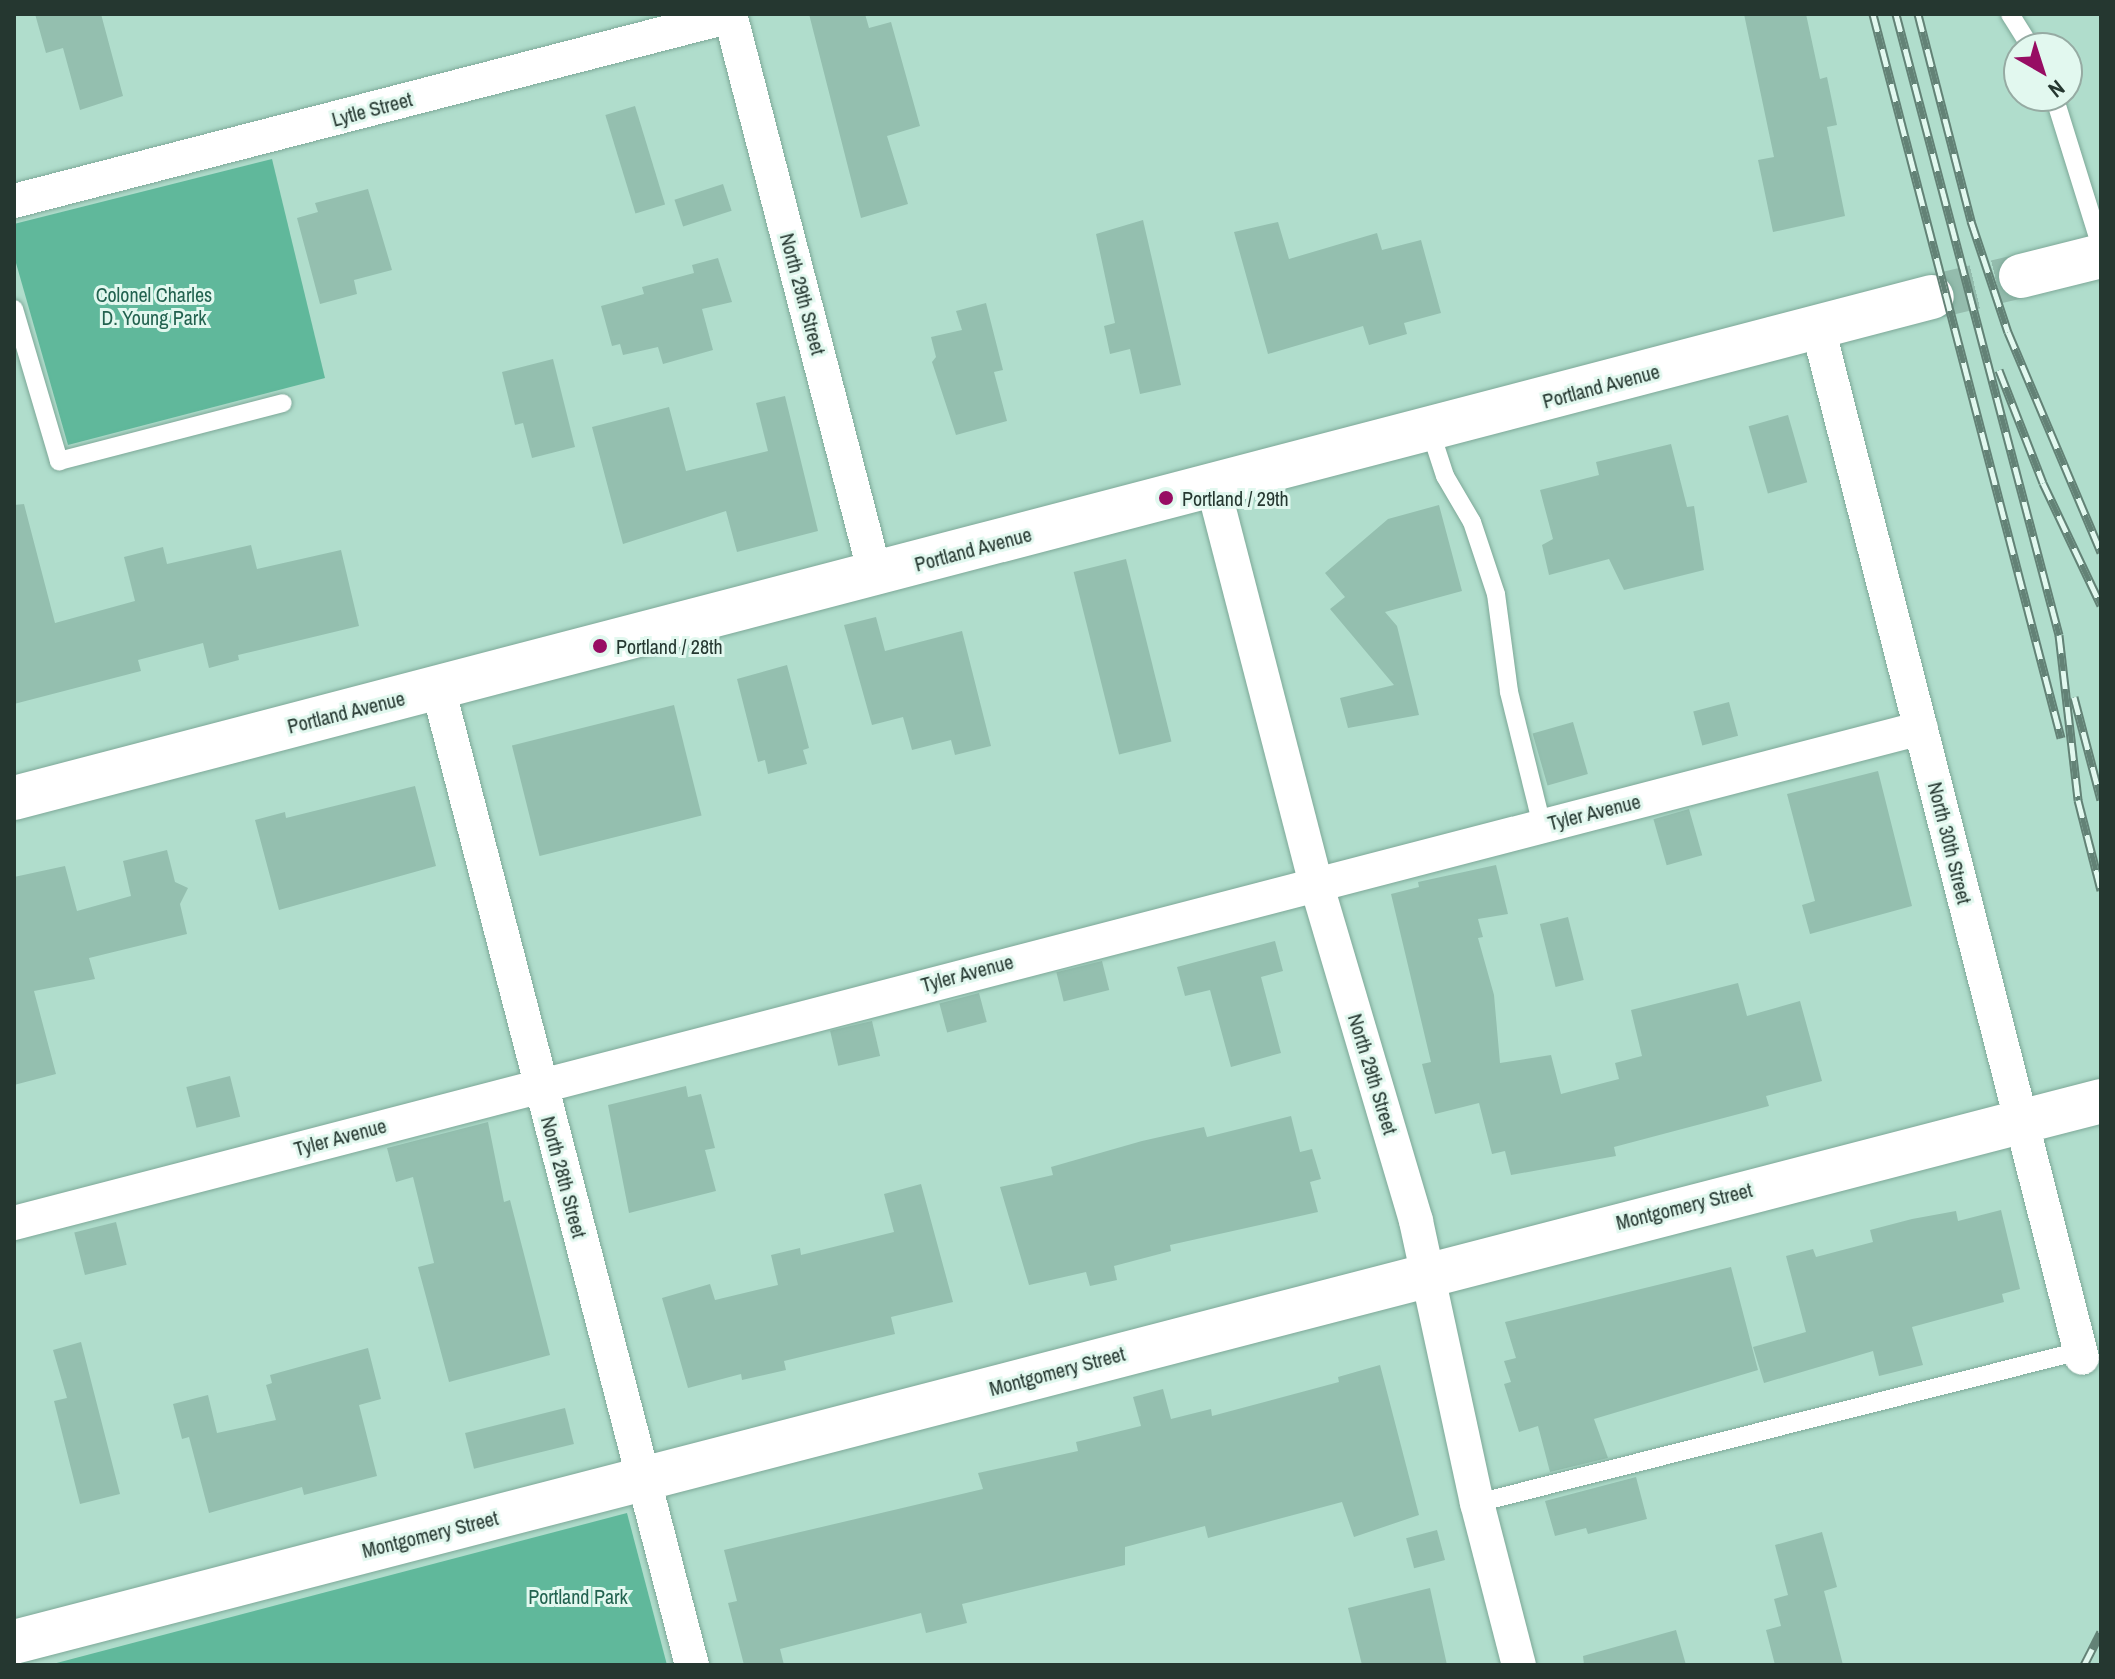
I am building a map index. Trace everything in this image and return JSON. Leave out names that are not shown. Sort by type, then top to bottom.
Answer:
[{"type":"street","name":"Lytle Street","points":[[14,201],[730,15]]},
{"type":"street","name":"North 29th Street","points":[[730,15],[875,574]]},
{"type":"street","points":[[2021,276],[2101,256]]},
{"type":"street","name":"Portland Avenue","points":[[14,798],[1932,297]]},
{"type":"street","name":"North 30th Street","points":[[1818,328],[2081,1354]]},
{"type":"street","name":"North 29th Street","points":[[1213,486],[1316,883],[1429,1274],[1477,1503],[1519,1665]]},
{"type":"street","name":"North 28th Street","points":[[438,688],[692,1665]]},
{"type":"street","name":"Tyler Avenue","points":[[14,1223],[1921,728]]},
{"type":"street","name":"Montgomery Street","points":[[14,1642],[2101,1101]]},
{"type":"lane","points":[[2010,14],[2021,32]]},
{"type":"lane","points":[[2059,112],[2101,247]]},
{"type":"lane","points":[[14,309],[59,461],[283,403]]},
{"type":"lane","points":[[1430,430],[1445,476],[1472,522],[1496,594],[1509,692],[1542,825]]},
{"type":"lane","points":[[1477,1503],[2081,1354]]},
{"type":"green space","name":"Colonel Charles D. Young Park","points":[[272,159],[325,378],[68,445],[14,256],[14,224]]},
{"type":"green space","name":"Portland Park","points":[[627,1513],[667,1665],[49,1665]]},
{"type":"building","points":[[35,14],[101,14],[123,96],[80,110],[63,48],[46,53]]},
{"type":"building","points":[[809,14],[865,14],[869,28],[891,22],[920,126],[887,136],[908,204],[861,218]]},
{"type":"building","points":[[1744,14],[1806,14],[1820,79],[1827,77],[1837,125],[1827,127],[1845,216],[1773,232],[1758,160],[1774,157]]},
{"type":"building","points":[[635,106],[665,204],[635,214],[605,115]]},
{"type":"building","points":[[723,184],[732,211],[683,226],[674,200]]},
{"type":"building","points":[[368,189],[392,270],[354,280],[357,294],[320,304],[297,218],[318,212],[315,203]]},
{"type":"building","points":[[1143,220],[1181,385],[1140,394],[1130,349],[1110,354],[1104,326],[1115,323],[1096,234]]},
{"type":"building","points":[[1278,222],[1289,259],[1377,233],[1382,250],[1421,240],[1441,313],[1404,323],[1407,334],[1369,345],[1363,326],[1268,354],[1234,232]]},
{"type":"building","points":[[718,258],[732,302],[702,309],[713,350],[663,364],[658,347],[623,355],[620,344],[612,346],[601,306],[644,294],[642,287],[694,273],[692,265]]},
{"type":"building","points":[[986,303],[1003,370],[994,372],[1007,421],[956,435],[932,362],[936,357],[931,337],[962,330],[956,311]]},
{"type":"building","points":[[553,359],[575,447],[532,458],[523,423],[515,425],[502,372]]},
{"type":"building","points":[[785,396],[818,531],[737,552],[726,511],[623,544],[592,427],[669,407],[686,471],[768,451],[756,403]]},
{"type":"building","points":[[1788,415],[1807,482],[1768,494],[1749,426]]},
{"type":"building","points":[[1671,444],[1687,507],[1694,506],[1704,570],[1624,590],[1609,559],[1549,575],[1542,545],[1553,539],[1540,490],[1599,475],[1596,462]]},
{"type":"building","points":[[24,504],[55,623],[135,601],[124,557],[163,547],[167,564],[251,545],[257,569],[341,550],[359,626],[238,655],[239,660],[209,668],[203,643],[138,660],[141,671],[14,704],[14,505]]},
{"type":"building","points":[[1439,505],[1462,591],[1385,612],[1397,626],[1419,715],[1348,728],[1340,698],[1394,685],[1330,609],[1345,597],[1325,573],[1388,519]]},
{"type":"building","points":[[1126,559],[1171,741],[1119,754],[1074,572]]},
{"type":"building","points":[[876,617],[885,651],[962,631],[991,746],[955,755],[951,740],[912,750],[903,717],[872,725],[844,625]]},
{"type":"building","points":[[787,665],[809,748],[803,750],[807,764],[768,774],[765,760],[758,762],[737,679]]},
{"type":"building","points":[[1729,702],[1738,736],[1702,745],[1693,712]]},
{"type":"building","points":[[674,705],[702,816],[540,856],[512,745]]},
{"type":"building","points":[[1573,722],[1588,774],[1548,785],[1533,734]]},
{"type":"building","points":[[1878,771],[1912,906],[1810,934],[1802,905],[1815,901],[1787,794]]},
{"type":"building","points":[[415,786],[436,866],[279,910],[255,820],[285,812],[286,818]]},
{"type":"building","points":[[1689,809],[1702,855],[1667,865],[1653,819]]},
{"type":"building","points":[[167,850],[175,882],[188,888],[180,904],[187,934],[89,958],[95,979],[34,991],[56,1074],[14,1085],[14,877],[65,866],[77,911],[131,896],[123,861]]},
{"type":"building","points":[[1496,865],[1508,914],[1478,919],[1483,937],[1478,938],[1494,995],[1500,1063],[1551,1055],[1561,1094],[1619,1079],[1615,1063],[1642,1056],[1631,1010],[1738,983],[1747,1016],[1800,1001],[1822,1081],[1766,1096],[1769,1106],[1614,1147],[1616,1156],[1511,1175],[1505,1151],[1492,1154],[1479,1103],[1435,1114],[1422,1064],[1431,1062],[1391,894],[1419,887],[1418,882]]},
{"type":"building","points":[[1568,917],[1584,980],[1556,987],[1540,924]]},
{"type":"building","points":[[1275,941],[1283,971],[1261,977],[1281,1053],[1231,1067],[1210,990],[1185,996],[1177,967]]},
{"type":"building","points":[[1102,961],[1109,990],[1064,1001],[1056,972]]},
{"type":"building","points":[[979,993],[987,1022],[947,1033],[939,1004]]},
{"type":"building","points":[[872,1021],[880,1056],[838,1066],[830,1031]]},
{"type":"building","points":[[230,1076],[240,1117],[196,1128],[186,1087]]},
{"type":"building","points":[[686,1086],[688,1097],[701,1094],[715,1148],[705,1150],[716,1191],[629,1213],[608,1105]]},
{"type":"building","points":[[1291,1116],[1300,1152],[1312,1149],[1321,1179],[1310,1182],[1318,1212],[1170,1245],[1171,1251],[1114,1266],[1117,1280],[1090,1286],[1086,1272],[1029,1285],[1000,1187],[1053,1175],[1051,1167],[1142,1141],[1204,1127],[1207,1137]]},
{"type":"building","points":[[488,1122],[504,1202],[510,1200],[550,1355],[449,1382],[418,1267],[434,1263],[413,1177],[396,1182],[387,1148]]},
{"type":"building","points":[[921,1184],[953,1302],[891,1317],[895,1334],[784,1361],[786,1370],[742,1380],[741,1374],[688,1388],[662,1298],[710,1284],[715,1300],[778,1285],[771,1255],[800,1248],[801,1255],[894,1232],[884,1194]]},
{"type":"building","points":[[2001,1210],[2020,1289],[2002,1294],[2004,1302],[1912,1327],[1923,1365],[1879,1376],[1873,1351],[1764,1383],[1753,1347],[1806,1332],[1786,1256],[1813,1249],[1816,1257],[1873,1242],[1870,1230],[1912,1219],[1956,1211],[1958,1221]]},
{"type":"building","points":[[116,1222],[127,1265],[85,1275],[74,1232]]},
{"type":"building","points":[[1731,1267],[1758,1370],[1594,1419],[1608,1458],[1550,1472],[1538,1426],[1519,1432],[1504,1384],[1511,1382],[1504,1361],[1516,1358],[1505,1322]]},
{"type":"building","points":[[81,1342],[120,1494],[80,1504],[54,1401],[67,1398],[53,1350]]},
{"type":"building","points":[[368,1348],[381,1399],[359,1405],[377,1476],[304,1495],[302,1487],[209,1513],[189,1437],[182,1439],[173,1404],[208,1395],[217,1433],[276,1420],[266,1385],[272,1383],[270,1375]]},
{"type":"building","points":[[1380,1365],[1419,1515],[1354,1537],[1342,1502],[1208,1538],[1205,1526],[1125,1547],[1125,1565],[962,1604],[967,1623],[926,1633],[921,1613],[780,1649],[784,1665],[744,1665],[728,1603],[737,1601],[724,1550],[983,1489],[978,1473],[1078,1451],[1076,1442],[1141,1426],[1133,1397],[1163,1389],[1171,1419],[1211,1409],[1212,1416],[1339,1382],[1338,1377]]},
{"type":"building","points":[[565,1408],[574,1444],[474,1469],[465,1433]]},
{"type":"building","points":[[1636,1477],[1647,1519],[1588,1534],[1586,1528],[1555,1536],[1545,1501]]},
{"type":"building","points":[[1437,1530],[1445,1560],[1414,1568],[1406,1538]]},
{"type":"building","points":[[1822,1532],[1837,1587],[1824,1591],[1843,1665],[1775,1665],[1766,1630],[1781,1626],[1774,1599],[1788,1595],[1775,1545]]},
{"type":"building","points":[[1430,1588],[1447,1665],[1362,1665],[1348,1608]]},
{"type":"building","points":[[1676,1630],[1686,1665],[1584,1665],[1583,1656]]},
{"type":"tunnel","points":[[1932,297],[2021,276]]},
{"type":"railway","points":[[1873,14],[2061,738]]},
{"type":"railway","points":[[1896,14],[2059,635],[2078,800],[2101,890]]},
{"type":"railway","points":[[1918,14],[1971,221],[2008,332],[2101,552]]},
{"type":"railway","points":[[1999,370],[2043,483],[2101,605]]},
{"type":"railway","points":[[2074,697],[2101,800]]},
{"type":"railway","points":[[2084,1665],[2101,1632]]},
{"type":"place","name":"Portland / 29th","points":[[1166,498]]},
{"type":"place","name":"Portland / 28th","points":[[600,646]]}]
